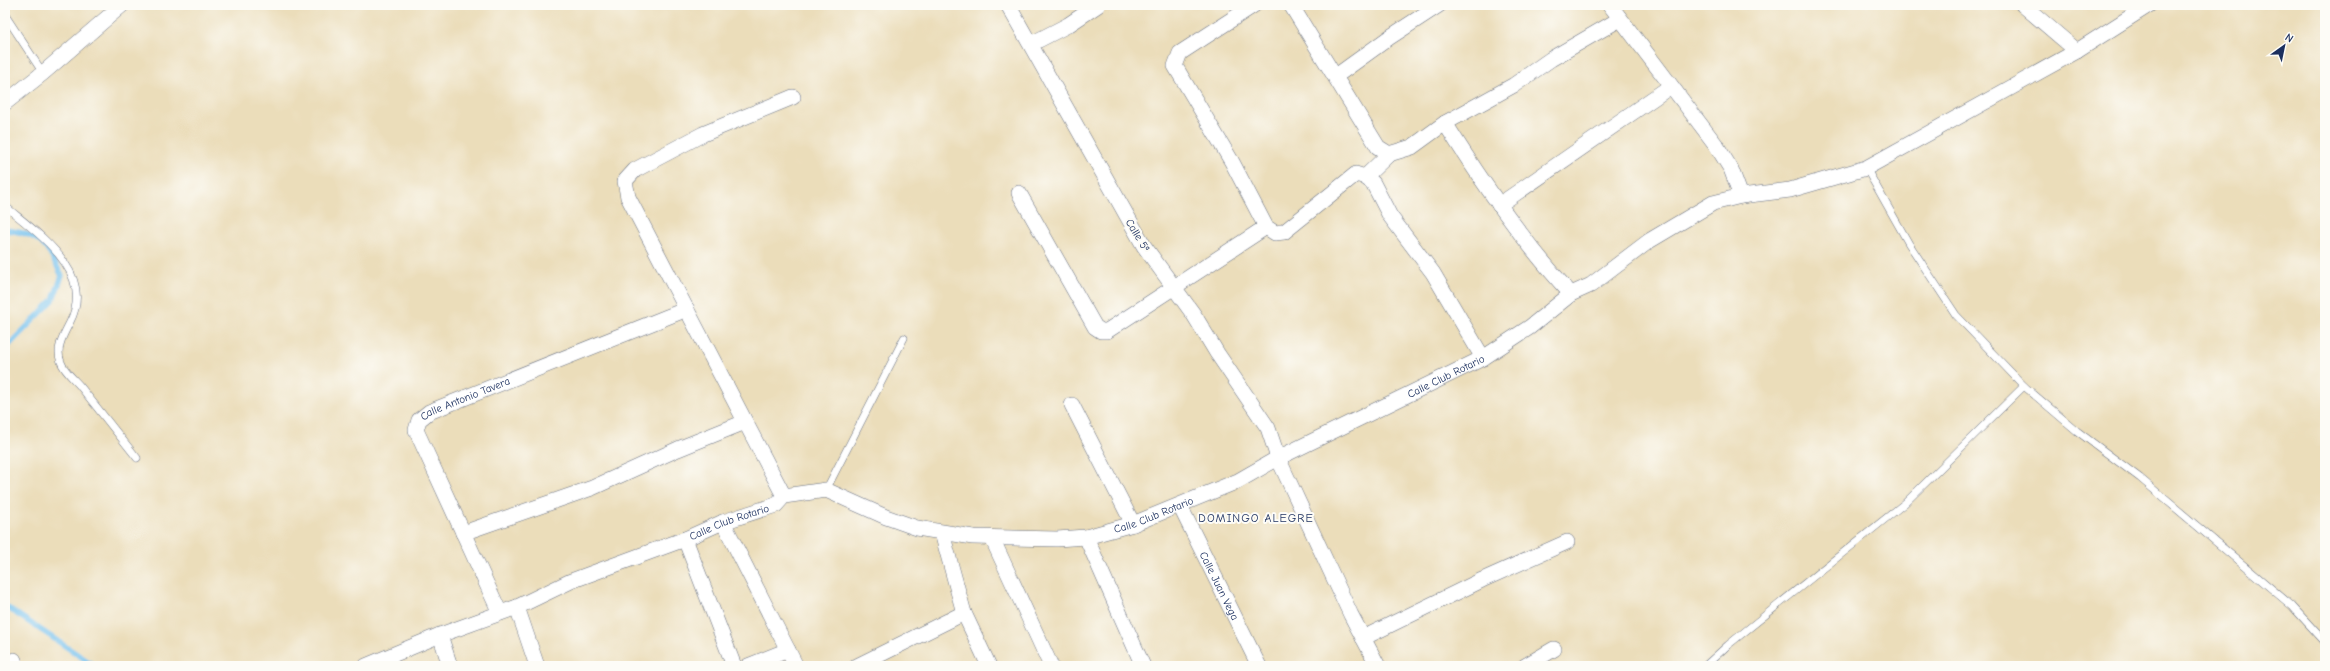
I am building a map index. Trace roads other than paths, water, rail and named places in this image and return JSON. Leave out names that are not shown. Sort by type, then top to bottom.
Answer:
[{"type":"street","points":[[5,103],[43,73],[122,5]]},
{"type":"street","name":"Calle 5ª","points":[[1008,5],[1144,246],[1173,286],[1268,428],[1278,458],[1363,638],[1378,666]]},
{"type":"street","points":[[1031,44],[1068,25],[1098,5]]},
{"type":"street","points":[[1254,5],[1180,53],[1175,66],[1232,162],[1266,227],[1275,233],[1284,232],[1356,174],[1365,176],[1373,183],[1390,216],[1432,273],[1483,358]]},
{"type":"street","points":[[1291,5],[1336,76],[1378,148],[1388,154]]},
{"type":"street","points":[[1336,76],[1390,37],[1439,5]]},
{"type":"street","points":[[1610,5],[1716,145],[1732,169],[1741,196]]},
{"type":"street","points":[[2023,5],[2078,51]]},
{"type":"street","name":"Calle Club Rotario","points":[[500,613],[517,607],[571,581],[685,539],[723,522],[776,505],[784,496],[826,490],[886,518],[942,533],[992,538],[1057,539],[1086,537],[1133,524],[1238,481],[1278,458],[1483,358],[1530,327],[1571,294],[1591,285],[1649,240],[1713,203],[1741,196],[1790,190],[1866,168],[2078,51],[2149,5]]},
{"type":"street","points":[[1365,176],[1388,154],[1412,147],[1445,123],[1514,85],[1551,59],[1620,19]]},
{"type":"street","points":[[1499,205],[1671,86]]},
{"type":"street","points":[[784,496],[628,197],[625,181],[634,170],[703,134],[793,97]]},
{"type":"street","points":[[1445,123],[1474,171],[1499,205],[1542,263],[1571,294]]},
{"type":"street","points":[[1019,193],[1095,327],[1101,331],[1106,331],[1173,286],[1266,227]]},
{"type":"street","name":"Calle Antonio Tavera","points":[[500,613],[416,430],[420,420],[429,412],[686,309]]},
{"type":"street","points":[[1072,404],[1133,524]]},
{"type":"street","points":[[463,533],[592,488],[678,448],[745,422]]},
{"type":"street","name":"Calle Juan Vega","points":[[1180,506],[1259,666]]},
{"type":"street","points":[[723,522],[796,666]]},
{"type":"street","points":[[942,533],[964,613],[989,666]]},
{"type":"street","points":[[1086,537],[1144,666]]},
{"type":"street","points":[[992,538],[1051,666]]},
{"type":"street","points":[[685,539],[734,666]]},
{"type":"street","points":[[1363,638],[1482,580],[1567,542]]},
{"type":"street","points":[[517,607],[537,666]]},
{"type":"street","points":[[366,666],[440,635],[500,613]]},
{"type":"street","points":[[857,666],[964,613]]},
{"type":"street","points":[[440,635],[450,666]]},
{"type":"street","points":[[1525,666],[1554,649]]},
{"type":"street","points":[[748,666],[788,650]]},
{"type":"lane","points":[[5,15],[43,73]]},
{"type":"lane","points":[[1866,168],[1909,244],[1956,315],[2024,386],[2077,431],[2140,478],[2292,606],[2325,642]]},
{"type":"lane","points":[[5,206],[43,235],[61,258],[75,280],[77,297],[71,321],[60,340],[60,362],[137,458]]},
{"type":"lane","points":[[826,490],[904,338]]},
{"type":"lane","points":[[1705,666],[1728,645],[1905,503],[2024,386]]},
{"type":"waterway","points":[[5,230],[27,234],[35,238],[47,249],[62,276],[53,300],[5,349]]},
{"type":"waterway","points":[[5,606],[95,666]]},
{"type":"district","name":"DOMINGO ALEGRE","points":[[1256,518]]}]
